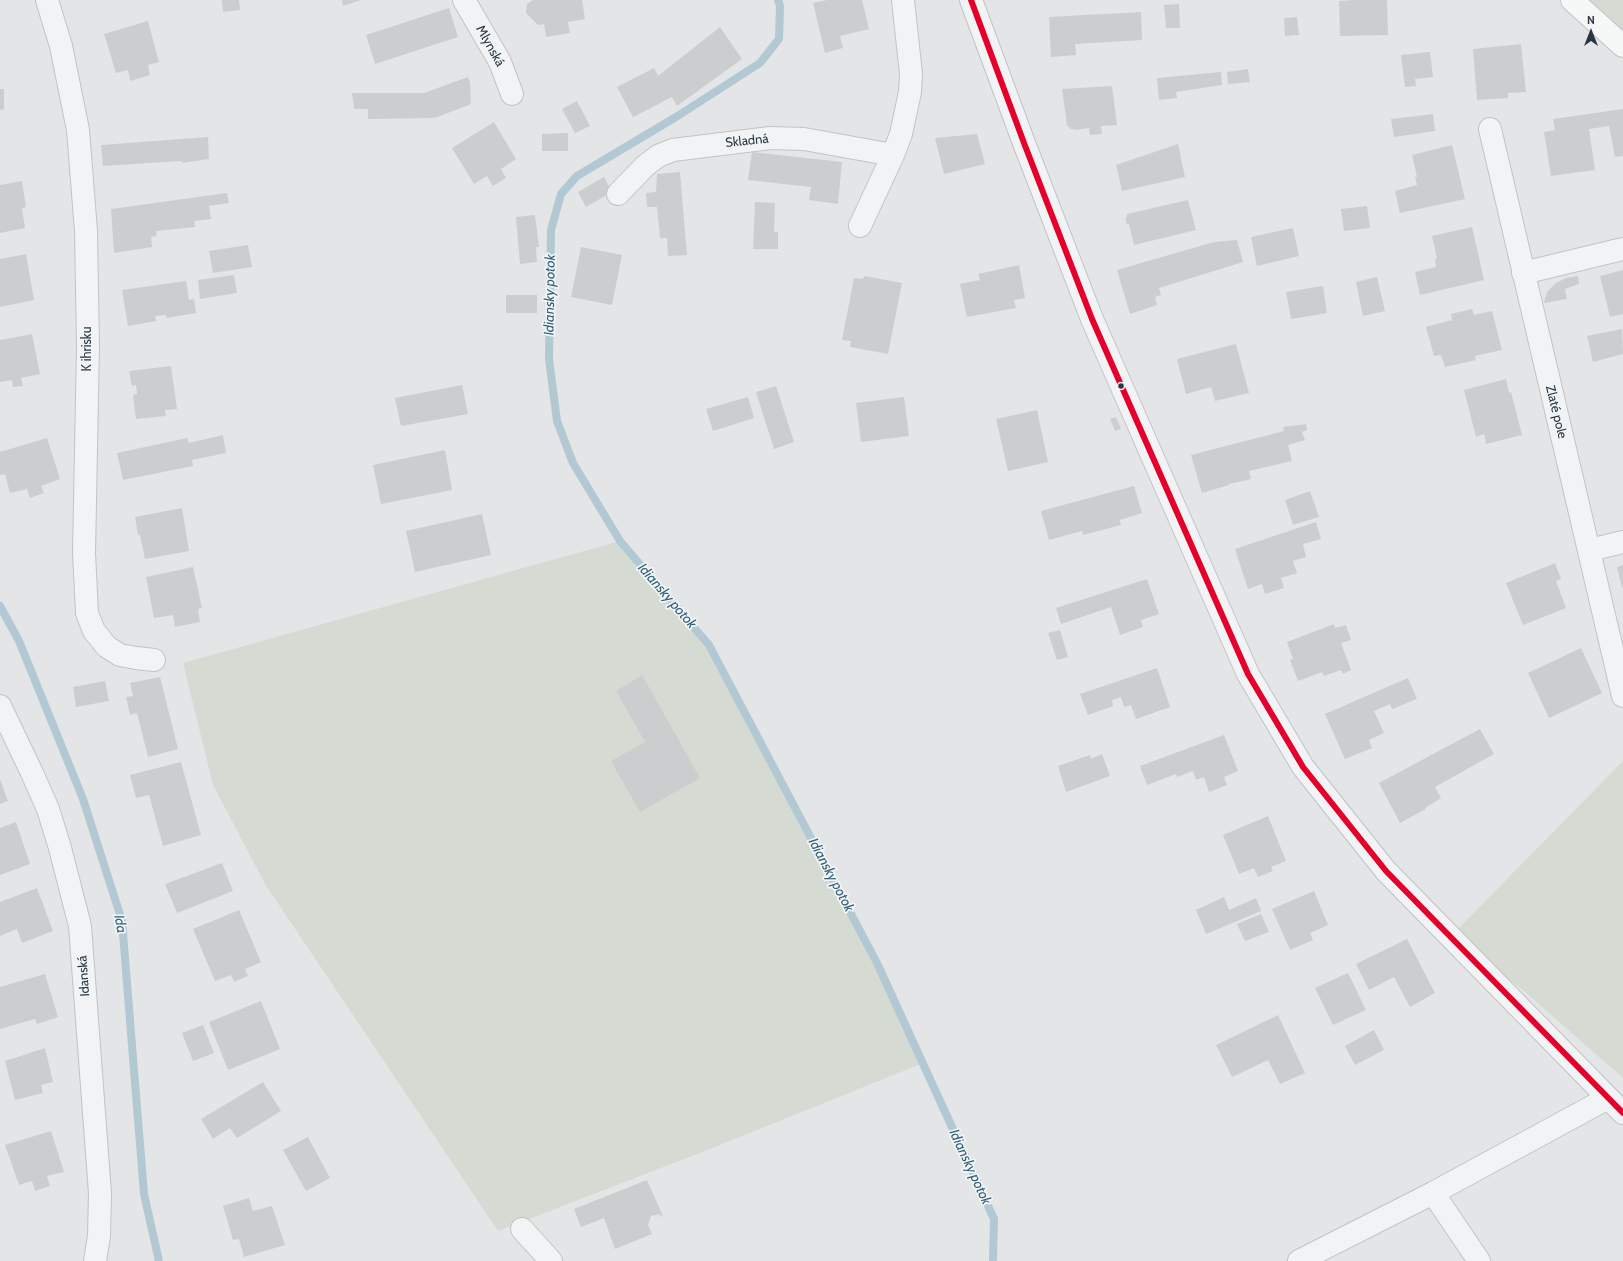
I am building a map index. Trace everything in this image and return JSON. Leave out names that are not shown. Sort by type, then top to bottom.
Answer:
[{"type":"main road","points":[[1572,0],[1623,46]]},
{"type":"street","name":"K ihrisku","points":[[47,0],[61,46],[78,130],[86,231],[88,346],[84,553],[87,613],[94,631],[107,647],[120,655],[154,660]]},
{"type":"street","name":"Mlynská","points":[[464,0],[500,62],[512,94]]},
{"type":"street","points":[[860,226],[893,155],[904,119],[910,92],[911,74],[903,0]]},
{"type":"street","points":[[972,0],[1024,143],[1092,319],[1248,674],[1303,767],[1386,871],[1623,1113]]},
{"type":"street","name":"Zlaté pole","points":[[1490,129],[1590,550],[1623,696]]},
{"type":"street","name":"Skladná","points":[[618,194],[658,156],[673,150],[770,138],[804,139],[893,155]]},
{"type":"street","points":[[1523,273],[1623,249]]},
{"type":"street","points":[[1590,550],[1623,542]]},
{"type":"street","name":"Idanská","points":[[0,706],[48,809],[60,848],[80,926],[100,1193],[99,1236],[95,1261]]},
{"type":"street","points":[[1299,1261],[1433,1193],[1608,1098]]},
{"type":"street","points":[[1433,1193],[1479,1261]]},
{"type":"street","points":[[522,1229],[551,1261]]},
{"type":"shaded area","points":[[1572,0],[1623,0],[1623,46]]},
{"type":"shaded area","points":[[620,541],[709,645],[877,963],[923,1063],[715,1147],[498,1231],[265,884],[213,785],[183,663]]},
{"type":"shaded area","points":[[1623,761],[1623,1078],[1524,991],[1451,936]]},
{"type":"building","points":[[222,0],[239,0],[240,10],[223,12]]},
{"type":"building","points":[[342,0],[361,0],[343,6]]},
{"type":"building","points":[[533,0],[582,0],[585,19],[568,22],[570,33],[546,37],[544,24],[538,25],[526,13],[527,4]]},
{"type":"building","points":[[827,0],[862,0],[869,29],[840,36],[843,48],[825,53],[813,3]]},
{"type":"building","points":[[1387,0],[1388,35],[1340,36],[1339,1]]},
{"type":"building","points":[[1179,4],[1180,28],[1166,28],[1164,5]]},
{"type":"building","points":[[449,8],[458,37],[375,64],[366,35]]},
{"type":"building","points":[[1141,12],[1142,40],[1075,44],[1076,55],[1051,57],[1049,17]]},
{"type":"building","points":[[1297,17],[1299,35],[1285,36],[1284,18]]},
{"type":"building","points":[[148,21],[159,62],[148,65],[150,75],[130,81],[128,70],[116,73],[104,34]]},
{"type":"building","points":[[720,27],[742,59],[677,106],[672,97],[633,117],[617,87],[654,68],[658,76]]},
{"type":"building","points":[[1521,44],[1526,92],[1508,93],[1508,98],[1477,100],[1473,49]]},
{"type":"building","points":[[1430,52],[1433,77],[1415,79],[1416,86],[1405,87],[1401,55]]},
{"type":"building","points":[[1248,69],[1250,82],[1228,84],[1227,72]]},
{"type":"building","points":[[1221,72],[1222,85],[1176,92],[1177,98],[1159,100],[1157,78]]},
{"type":"building","points":[[468,77],[470,82],[471,104],[435,118],[368,119],[368,109],[354,109],[352,93],[424,93]]},
{"type":"building","points":[[1112,86],[1117,125],[1101,126],[1102,134],[1090,135],[1089,128],[1077,130],[1071,129],[1067,125],[1062,89]]},
{"type":"building","points":[[0,89],[4,89],[4,109],[0,110]]},
{"type":"building","points":[[577,101],[590,126],[575,133],[562,109]]},
{"type":"building","points":[[1623,109],[1623,156],[1615,157],[1609,126],[1589,129],[1595,170],[1551,176],[1544,132],[1555,130],[1553,119]]},
{"type":"building","points":[[1433,114],[1435,131],[1394,137],[1391,119]]},
{"type":"building","points":[[494,122],[516,159],[501,169],[506,178],[493,186],[487,176],[474,184],[452,148]]},
{"type":"building","points":[[568,133],[568,151],[542,151],[542,134]]},
{"type":"building","points":[[977,134],[985,164],[944,174],[935,138]]},
{"type":"building","points":[[208,137],[209,159],[182,163],[182,161],[103,166],[101,145]]},
{"type":"building","points":[[1178,144],[1185,177],[1122,191],[1116,165]]},
{"type":"building","points":[[1452,145],[1465,199],[1400,213],[1395,191],[1417,185],[1415,177],[1417,177],[1412,155]]},
{"type":"building","points":[[752,152],[842,162],[838,204],[809,200],[811,187],[748,180]]},
{"type":"building","points":[[680,172],[687,255],[668,256],[667,238],[660,238],[657,207],[647,207],[646,193],[656,192],[657,174]]},
{"type":"building","points":[[604,177],[612,192],[586,207],[578,192]]},
{"type":"building","points":[[22,181],[26,207],[22,208],[25,228],[0,233],[0,185]]},
{"type":"building","points":[[227,193],[229,203],[209,206],[211,219],[194,221],[195,227],[156,231],[157,236],[151,237],[152,247],[114,253],[111,209]]},
{"type":"building","points":[[1188,200],[1196,230],[1134,245],[1129,224],[1127,224],[1125,218],[1127,217],[1127,214]]},
{"type":"building","points":[[755,202],[775,203],[774,232],[778,232],[778,249],[753,249]]},
{"type":"building","points":[[1367,206],[1370,228],[1344,231],[1341,209]]},
{"type":"building","points":[[535,215],[539,247],[536,247],[537,262],[520,264],[516,217]]},
{"type":"building","points":[[1472,227],[1484,280],[1420,295],[1415,272],[1436,267],[1435,259],[1437,259],[1432,236]]},
{"type":"building","points":[[1293,228],[1299,256],[1257,266],[1251,237]]},
{"type":"building","points":[[1237,240],[1243,262],[1159,288],[1161,295],[1155,297],[1157,305],[1130,314],[1117,270],[1214,242]]},
{"type":"building","points":[[248,245],[252,267],[213,273],[209,251]]},
{"type":"building","points":[[581,247],[622,255],[612,305],[571,297]]},
{"type":"building","points":[[26,254],[34,300],[0,307],[0,259]]},
{"type":"building","points":[[1019,265],[1025,298],[1014,300],[1016,308],[967,317],[960,284],[980,280],[978,274]]},
{"type":"building","points":[[1623,270],[1623,314],[1610,317],[1600,276]]},
{"type":"building","points":[[234,275],[237,293],[200,299],[198,280]]},
{"type":"building","points":[[864,276],[902,283],[888,354],[850,347],[851,341],[842,340],[854,278],[863,279]]},
{"type":"building","points":[[1578,276],[1579,284],[1565,289],[1567,299],[1544,303],[1547,292],[1556,283],[1566,278]]},
{"type":"building","points":[[1377,277],[1385,311],[1363,316],[1356,282]]},
{"type":"building","points":[[186,281],[189,300],[194,299],[196,313],[166,318],[166,315],[155,316],[156,321],[128,326],[122,290]]},
{"type":"building","points":[[1323,286],[1327,313],[1291,319],[1286,292]]},
{"type":"building","points":[[506,295],[537,295],[537,313],[506,313]]},
{"type":"building","points":[[1472,309],[1474,315],[1492,311],[1502,350],[1475,356],[1476,360],[1445,367],[1441,355],[1434,356],[1426,327],[1452,320],[1451,314]]},
{"type":"building","points":[[1622,329],[1623,354],[1593,362],[1587,336]]},
{"type":"building","points":[[32,334],[40,374],[21,378],[23,386],[13,387],[12,380],[0,382],[0,340]]},
{"type":"building","points":[[1236,344],[1249,393],[1215,401],[1211,387],[1186,394],[1177,359]]},
{"type":"building","points":[[171,366],[177,409],[165,410],[166,416],[136,419],[133,395],[137,394],[136,385],[132,386],[129,371]]},
{"type":"building","points":[[1506,379],[1509,393],[1511,392],[1522,435],[1486,444],[1484,434],[1476,437],[1464,390]]},
{"type":"building","points":[[462,385],[468,414],[401,426],[395,398]]},
{"type":"building","points":[[776,386],[794,442],[774,449],[756,392]]},
{"type":"building","points":[[748,397],[754,418],[713,431],[706,409]]},
{"type":"building","points":[[904,397],[909,436],[861,442],[856,403]]},
{"type":"building","points":[[1037,410],[1048,462],[1008,471],[996,419]]},
{"type":"building","points":[[1116,417],[1121,429],[1115,431],[1110,419]]},
{"type":"building","points":[[1306,424],[1307,430],[1302,432],[1305,440],[1288,445],[1292,461],[1249,471],[1251,479],[1229,484],[1202,493],[1191,455],[1284,431],[1283,427]]},
{"type":"building","points":[[223,435],[226,453],[192,460],[193,466],[123,480],[117,453],[187,438],[189,443]]},
{"type":"building","points":[[47,438],[60,479],[41,486],[44,493],[30,498],[27,489],[10,493],[5,474],[0,475],[0,452]]},
{"type":"building","points":[[445,450],[452,490],[381,504],[373,465]]},
{"type":"building","points":[[1134,486],[1142,513],[1120,520],[1121,525],[1083,535],[1082,531],[1049,540],[1041,511]]},
{"type":"building","points":[[1310,491],[1319,517],[1293,525],[1285,500]]},
{"type":"building","points":[[182,508],[189,551],[145,559],[140,535],[138,535],[135,517]]},
{"type":"building","points":[[482,514],[491,555],[415,572],[406,531]]},
{"type":"building","points":[[1316,522],[1321,539],[1303,544],[1306,557],[1293,561],[1297,573],[1281,578],[1284,588],[1265,594],[1262,584],[1248,589],[1235,549]]},
{"type":"building","points":[[1555,563],[1561,579],[1556,581],[1566,608],[1523,625],[1506,583]]},
{"type":"building","points":[[1623,565],[1623,587],[1622,588],[1617,567]]},
{"type":"building","points":[[193,567],[202,608],[198,609],[200,622],[175,627],[173,615],[154,618],[146,577]]},
{"type":"building","points":[[1147,579],[1159,614],[1141,620],[1143,627],[1120,635],[1111,607],[1061,624],[1056,608]]},
{"type":"building","points":[[1334,624],[1335,628],[1346,625],[1351,640],[1341,643],[1351,670],[1343,674],[1341,670],[1324,676],[1322,672],[1298,681],[1290,660],[1293,659],[1287,642]]},
{"type":"building","points":[[1060,630],[1068,657],[1057,660],[1048,633]]},
{"type":"building","points":[[1581,648],[1602,693],[1549,718],[1528,673]]},
{"type":"building","points":[[1157,668],[1170,707],[1136,719],[1131,705],[1124,707],[1121,697],[1112,700],[1113,706],[1088,715],[1080,694]]},
{"type":"building","points":[[642,675],[700,778],[640,812],[611,761],[645,742],[616,691]]},
{"type":"building","points":[[160,677],[178,749],[148,757],[137,713],[130,715],[126,697],[133,696],[130,683]]},
{"type":"building","points":[[1408,678],[1417,699],[1392,709],[1390,704],[1374,711],[1384,733],[1369,740],[1372,748],[1345,759],[1325,714]]},
{"type":"building","points":[[105,681],[109,701],[76,707],[73,687]]},
{"type":"building","points":[[1480,729],[1494,754],[1435,787],[1441,798],[1425,808],[1426,809],[1400,823],[1379,783]]},
{"type":"building","points":[[1224,735],[1238,771],[1224,777],[1227,785],[1209,792],[1204,777],[1196,780],[1193,771],[1177,777],[1176,774],[1147,785],[1140,766]]},
{"type":"building","points":[[1102,754],[1110,776],[1066,792],[1058,766],[1090,755],[1091,759]]},
{"type":"building","points":[[181,762],[201,835],[163,846],[149,795],[136,798],[130,775]]},
{"type":"building","points":[[0,779],[8,801],[0,804]]},
{"type":"building","points":[[1268,816],[1286,861],[1271,867],[1273,871],[1258,877],[1254,868],[1239,874],[1223,835]]},
{"type":"building","points":[[16,822],[30,864],[0,875],[0,828]]},
{"type":"building","points":[[222,863],[233,891],[177,913],[165,884]]},
{"type":"building","points":[[37,888],[53,931],[22,943],[17,929],[0,936],[0,902]]},
{"type":"building","points":[[1314,891],[1328,925],[1310,933],[1313,940],[1290,950],[1272,909]]},
{"type":"building","points":[[1224,897],[1229,910],[1256,898],[1261,911],[1206,934],[1196,910]]},
{"type":"building","points":[[239,910],[261,962],[245,969],[248,976],[234,982],[231,975],[215,981],[193,929]]},
{"type":"building","points":[[1261,914],[1269,932],[1245,941],[1237,924]]},
{"type":"building","points":[[1407,939],[1435,993],[1410,1007],[1394,977],[1369,990],[1356,964]]},
{"type":"building","points":[[1348,973],[1366,1010],[1333,1025],[1315,988]]},
{"type":"building","points":[[45,974],[58,1017],[37,1024],[35,1019],[0,1029],[0,987]]},
{"type":"building","points":[[261,1001],[280,1049],[228,1070],[209,1022]]},
{"type":"building","points":[[1278,1015],[1305,1073],[1280,1084],[1268,1060],[1232,1077],[1216,1045]]},
{"type":"building","points":[[203,1025],[214,1053],[193,1061],[182,1033]]},
{"type":"building","points":[[1374,1030],[1384,1050],[1355,1065],[1345,1046]]},
{"type":"building","points":[[45,1048],[53,1082],[41,1085],[43,1093],[15,1100],[5,1061]]},
{"type":"building","points":[[263,1082],[281,1111],[237,1138],[230,1128],[213,1139],[201,1119]]},
{"type":"building","points":[[51,1131],[64,1172],[47,1176],[50,1186],[35,1191],[32,1181],[19,1185],[5,1145]]},
{"type":"building","points":[[308,1137],[330,1178],[306,1191],[283,1150]]},
{"type":"building","points":[[647,1180],[663,1216],[661,1217],[660,1214],[651,1216],[648,1225],[652,1234],[615,1249],[604,1218],[581,1227],[574,1209]]},
{"type":"building","points":[[249,1198],[253,1211],[272,1206],[285,1245],[244,1257],[239,1239],[233,1240],[223,1206]]},
{"type":"waterway","name":"Idiansky potok","points":[[778,0],[780,6],[779,39],[760,63],[676,117],[577,176],[561,194],[551,230],[549,359],[557,421],[573,463],[620,541],[709,645],[877,963],[994,1219],[993,1261]]},
{"type":"waterway","name":"Ida","points":[[0,606],[19,641],[83,799],[122,921],[144,1194],[159,1261]]},
{"type":"transit line","points":[[971,0],[1092,319],[1248,674],[1303,767],[1386,871],[1623,1113]]}]
